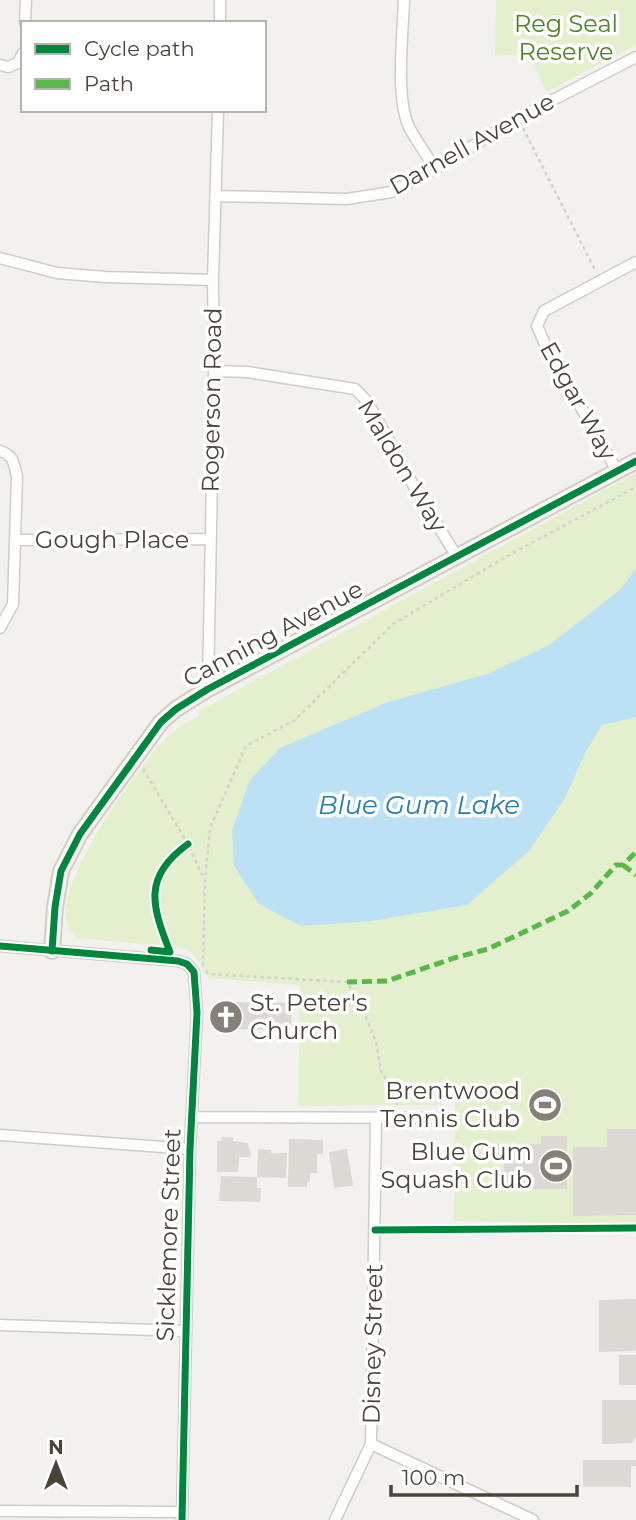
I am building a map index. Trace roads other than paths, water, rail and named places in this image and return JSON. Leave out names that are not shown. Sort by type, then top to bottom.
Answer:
[{"type":"street","points":[[25,21],[26,0]]},
{"type":"street","points":[[220,0],[220,21]]},
{"type":"street","points":[[404,0],[402,79],[405,112],[409,127],[435,169]]},
{"type":"street","name":"Darnell Avenue","points":[[217,196],[347,199],[391,192],[435,169],[518,118],[636,57]]},
{"type":"street","points":[[0,65],[8,67],[21,61]]},
{"type":"street","name":"Rogerson Road","points":[[208,689],[218,112]]},
{"type":"street","points":[[0,258],[57,273],[213,280]]},
{"type":"street","name":"Edgar Way","points":[[617,471],[537,326],[544,311],[636,262]]},
{"type":"street","name":"Maldon Way","points":[[214,371],[247,372],[355,389],[367,401],[457,557]]},
{"type":"street","points":[[0,451],[8,453],[14,461],[17,477],[13,604],[0,628]]},
{"type":"street","name":"Canning Avenue","points":[[52,951],[58,886],[67,858],[80,834],[134,759],[162,722],[176,709],[208,689],[636,461]]},
{"type":"street","name":"Gough Place","points":[[16,540],[209,540]]},
{"type":"street","points":[[0,946],[52,951]]},
{"type":"street","name":"Sicklemore Street","points":[[52,951],[178,961],[193,968],[196,981],[182,1516]]},
{"type":"street","points":[[192,1117],[452,1118]]},
{"type":"street","name":"Disney Street","points":[[335,1520],[371,1444],[376,1118]]},
{"type":"street","points":[[0,1135],[190,1149]]},
{"type":"street","points":[[0,1325],[185,1331]]},
{"type":"street","points":[[371,1444],[533,1520]]},
{"type":"street","points":[[0,1511],[182,1516]]},
{"type":"water","name":"Blue Gum Lake","points":[[636,568],[636,717],[602,725],[585,753],[565,798],[529,851],[467,905],[371,921],[301,926],[259,904],[234,866],[232,830],[250,780],[280,748],[388,702],[487,674],[548,646],[621,589]]},
{"type":"place","name":"St. Peter's Church","points":[[226,1017]]},
{"type":"place","name":"Brentwood Tennis Club","points":[[545,1105]]},
{"type":"place","name":"Blue Gum Squash Club","points":[[556,1166]]},
{"type":"park label","name":"Reg Seal Reserve","points":[[566,38]]}]
